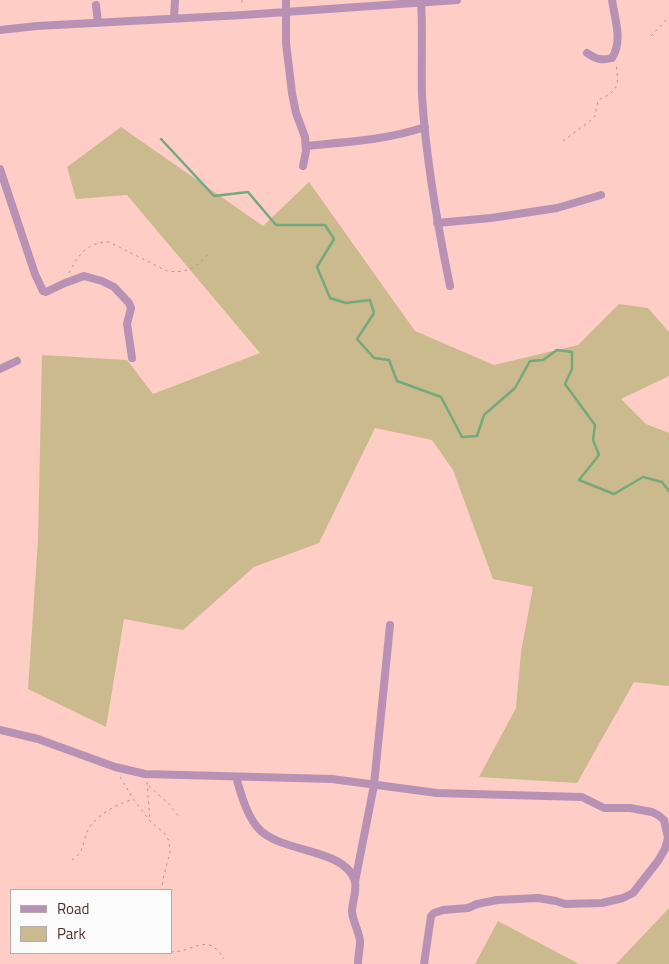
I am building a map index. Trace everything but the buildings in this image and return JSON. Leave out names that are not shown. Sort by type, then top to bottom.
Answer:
[{"type":"street","points":[[174,18],[175,0]]},
{"type":"street","points":[[286,0],[286,43],[292,94],[306,146],[303,166]]},
{"type":"street","points":[[0,30],[98,22],[457,0]]},
{"type":"street","points":[[587,53],[595,59],[603,60],[612,58],[617,50],[618,38],[612,0]]},
{"type":"street","points":[[421,1],[425,127],[431,186],[450,286]]},
{"type":"street","points":[[96,5],[98,22]]},
{"type":"street","points":[[306,146],[363,141],[425,127]]},
{"type":"street","points":[[0,169],[41,287],[46,292],[84,276],[114,287],[129,302],[131,308],[127,324],[132,358]]},
{"type":"street","points":[[437,223],[491,218],[557,208],[601,195]]},
{"type":"street","points":[[0,369],[18,361]]},
{"type":"street","points":[[358,964],[360,942],[352,912],[355,882],[374,785],[390,625]]},
{"type":"street","points":[[0,730],[38,739],[115,767],[145,774],[332,779],[437,793],[582,797],[604,808],[630,808],[652,812],[664,820],[668,838],[664,849],[658,861],[633,893],[602,903],[565,904],[538,898],[497,900],[468,908],[437,912],[431,916],[424,964]]},
{"type":"street","points":[[236,776],[242,798],[260,831],[278,843],[312,852],[343,864],[355,882]]},
{"type":"path","points":[[651,36],[669,17]]},
{"type":"path","points":[[563,141],[595,116],[598,100],[614,91],[617,87],[615,53]]},
{"type":"path","points":[[64,283],[76,260],[86,248],[98,242],[109,242],[167,271],[177,272],[194,268],[203,261],[210,251]]},
{"type":"path","points":[[115,767],[134,800],[150,822],[165,834],[169,841],[170,852],[162,889]]},
{"type":"path","points":[[145,774],[148,786],[150,822]]},
{"type":"path","points":[[148,786],[169,804],[179,817]]},
{"type":"path","points":[[72,860],[82,850],[86,833],[91,824],[120,803],[134,800]]},
{"type":"path","points":[[172,952],[190,950],[198,945],[206,944],[213,945],[224,958]]},
{"type":"green space","points":[[121,127],[263,226],[309,182],[415,331],[494,365],[578,345],[619,304],[648,308],[669,332],[669,376],[621,399],[646,424],[669,433],[669,686],[634,682],[577,783],[479,777],[516,708],[521,652],[533,587],[493,579],[453,470],[432,440],[375,428],[319,543],[254,567],[183,630],[124,619],[106,727],[28,689],[38,540],[42,355],[127,360],[153,394],[260,353],[127,195],[76,199],[67,167]]},
{"type":"green space","points":[[669,908],[669,964],[616,964]]},
{"type":"green space","points":[[498,921],[579,964],[475,964]]},
{"type":"waterway","points":[[161,139],[214,196],[248,192],[276,225],[325,225],[334,239],[317,267],[330,298],[346,303],[370,300],[374,313],[357,339],[374,358],[389,360],[397,381],[441,397],[462,437],[477,436],[484,415],[515,388],[530,361],[543,360],[557,350],[572,352],[572,369],[565,384],[595,425],[593,440],[599,455],[579,480],[614,494],[643,477],[662,482],[669,491]]}]
